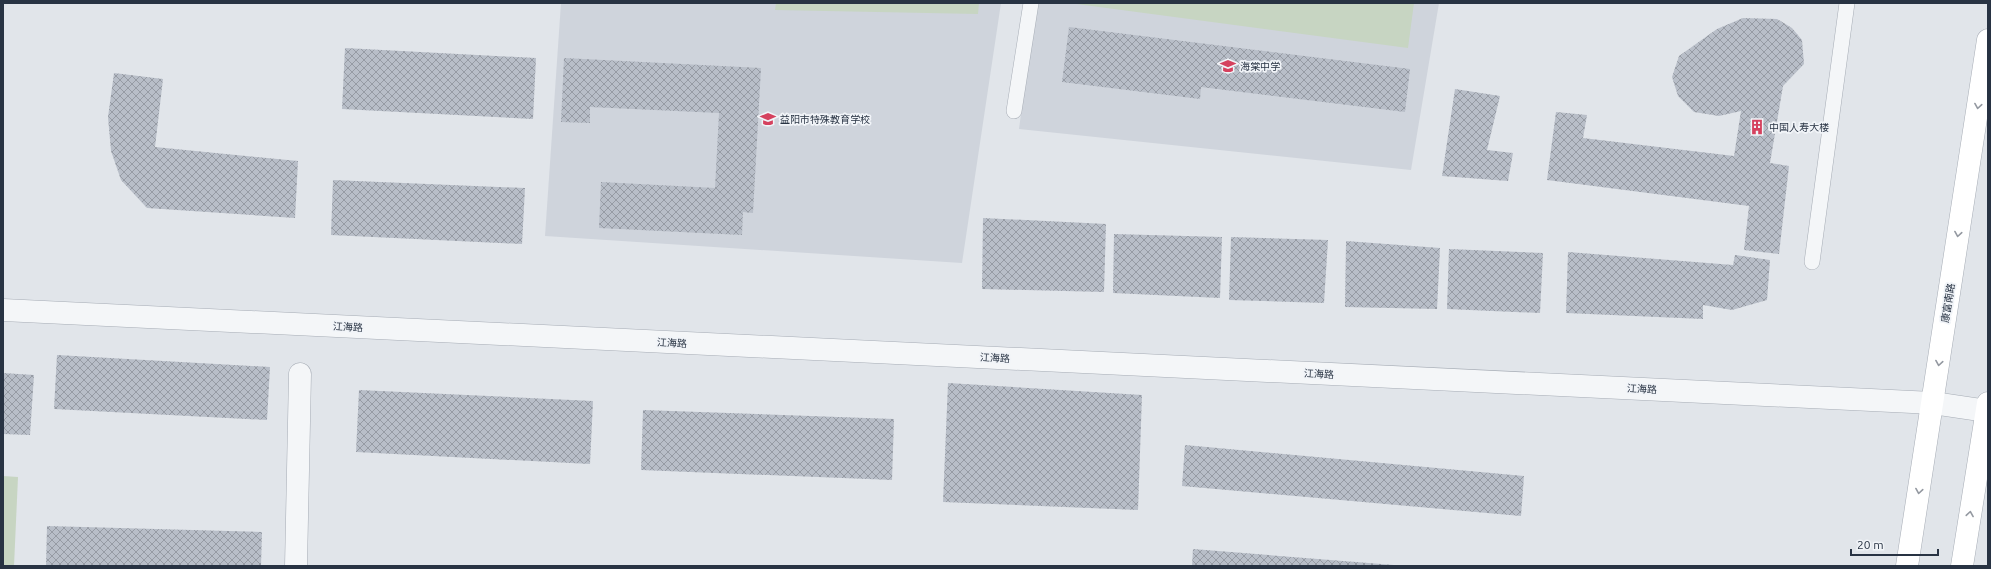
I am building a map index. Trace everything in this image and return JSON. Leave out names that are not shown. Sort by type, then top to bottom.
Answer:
[{"type":"main road","name":"康富南路","points":[[1907,566],[1988,40]]},
{"type":"main road","points":[[1962,566],[1987,407]]},
{"type":"street","name":"江海路","points":[[3,310],[1933,403],[1987,407]]},
{"type":"street","points":[[296,566],[300,374]]},
{"type":"lane","points":[[1014,111],[1031,3]]},
{"type":"lane","points":[[1812,262],[1847,3]]},
{"type":"shaded area","name":"益阳市特殊教育学校","points":[[561,3],[1001,3],[962,263],[545,236]]},
{"type":"shaded area","name":"海棠中学","points":[[1036,3],[1439,3],[1411,170],[1019,129]]},
{"type":"green space","points":[[776,3],[979,3],[978,14],[775,10]]},
{"type":"green space","points":[[1069,3],[1414,3],[1408,48]]},
{"type":"green space","points":[[3,476],[18,477],[14,566],[3,566]]},
{"type":"building","name":"中国人寿大楼","points":[[1743,18],[1777,19],[1792,28],[1802,40],[1804,64],[1783,86],[1770,163],[1789,166],[1779,254],[1744,250],[1749,206],[1547,180],[1556,112],[1587,115],[1583,138],[1734,156],[1741,111],[1719,116],[1694,112],[1678,96],[1672,77],[1679,56],[1717,29]]},
{"type":"building","points":[[1069,27],[1410,69],[1405,112],[1201,87],[1200,99],[1062,82]]},
{"type":"building","points":[[345,48],[536,58],[533,119],[342,109]]},
{"type":"building","points":[[564,58],[761,68],[753,213],[743,212],[742,235],[599,228],[601,182],[715,188],[719,113],[590,107],[590,123],[561,122]]},
{"type":"building","points":[[114,73],[163,79],[155,147],[298,161],[295,218],[147,208],[121,180],[111,151],[108,117]]},
{"type":"building","points":[[1455,89],[1500,96],[1487,150],[1513,153],[1508,181],[1442,176]]},
{"type":"building","points":[[333,180],[525,188],[522,244],[331,235]]},
{"type":"building","points":[[983,218],[1106,224],[1104,292],[982,289]]},
{"type":"building","points":[[1114,234],[1222,237],[1220,298],[1113,293]]},
{"type":"building","points":[[1231,237],[1328,240],[1324,303],[1229,300]]},
{"type":"building","points":[[1346,241],[1440,248],[1437,309],[1345,307]]},
{"type":"building","points":[[1449,249],[1543,253],[1540,313],[1447,309]]},
{"type":"building","points":[[1568,252],[1733,265],[1735,255],[1770,260],[1767,300],[1732,310],[1703,305],[1703,319],[1566,313]]},
{"type":"building","points":[[57,355],[270,367],[267,420],[54,409]]},
{"type":"building","points":[[3,373],[34,375],[30,435],[3,434]]},
{"type":"building","points":[[948,383],[1142,395],[1138,510],[943,502]]},
{"type":"building","points":[[359,390],[593,401],[590,464],[356,452]]},
{"type":"building","points":[[643,410],[894,419],[892,480],[641,470]]},
{"type":"building","points":[[1185,445],[1524,476],[1521,516],[1182,486]]},
{"type":"building","points":[[47,526],[262,532],[261,566],[46,566]]},
{"type":"building","points":[[1193,549],[1394,565],[1394,566],[1192,566]]},
{"type":"place","name":"海棠中学","points":[[1228,66]]},
{"type":"place","name":"益阳市特殊教育学校","points":[[768,119]]},
{"type":"place","name":"中国人寿大楼","points":[[1757,127]]}]
